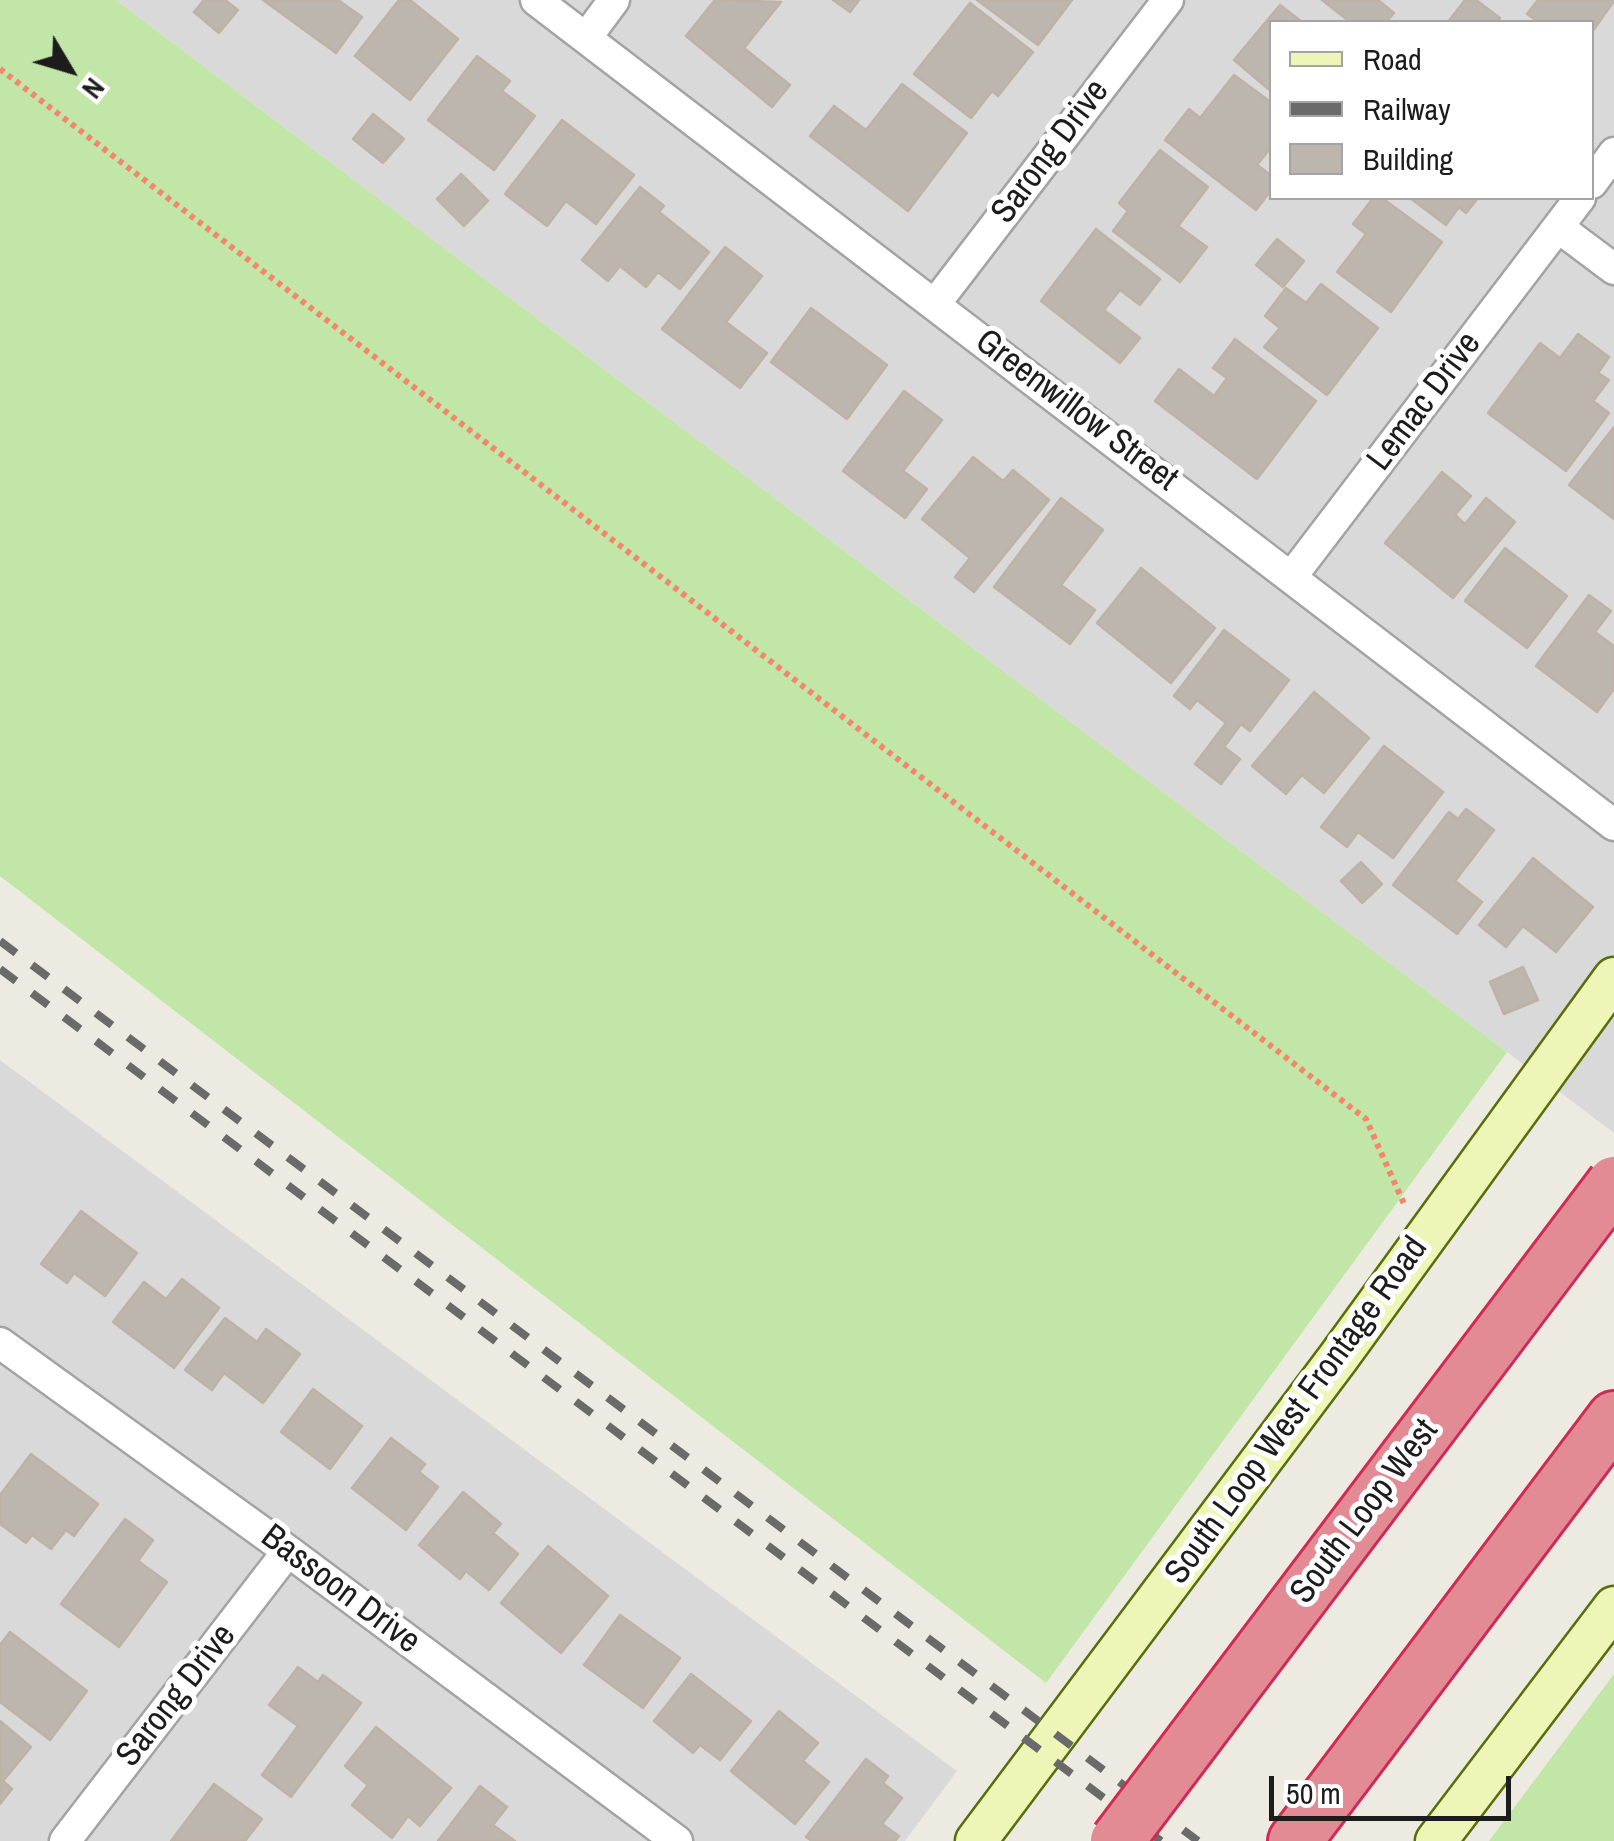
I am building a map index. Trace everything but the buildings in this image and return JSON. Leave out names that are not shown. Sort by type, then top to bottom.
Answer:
[{"type":"highway","name":"South Loop West","points":[[1117,1841],[1614,1183]]},
{"type":"highway","points":[[1295,1841],[1614,1418]]},
{"type":"main road","name":"South Loop West Frontage Road","points":[[976,1841],[1422,1243],[1614,978]]},
{"type":"main road","points":[[1436,1841],[1614,1607]]},
{"type":"street","name":"Greenwillow Street","points":[[536,0],[1614,825]]},
{"type":"street","points":[[586,38],[614,0]]},
{"type":"street","name":"Sarong Drive","points":[[935,304],[1168,0]]},
{"type":"street","points":[[1594,180],[1614,153]]},
{"type":"street","name":"Lemac Drive","points":[[1292,576],[1578,200]]},
{"type":"street","points":[[1558,227],[1614,269]]},
{"type":"street","name":"Bassoon Drive","points":[[0,1342],[288,1551],[638,1830],[677,1841]]},
{"type":"street","name":"Sarong Drive","points":[[65,1841],[288,1551]]},
{"type":"path","points":[[0,69],[1366,1119],[1422,1243]]},
{"type":"shaded area","points":[[116,0],[1614,0],[1614,1133]]},
{"type":"shaded area","points":[[0,1060],[957,1771],[905,1841],[0,1841]]},
{"type":"green space","points":[[0,0],[116,0],[1507,1052],[1046,1683],[0,876]]},
{"type":"green space","points":[[1614,1674],[1614,1841],[1489,1841]]},
{"type":"railway","points":[[0,941],[1198,1841]]},
{"type":"railway","points":[[0,969],[1161,1841]]}]
